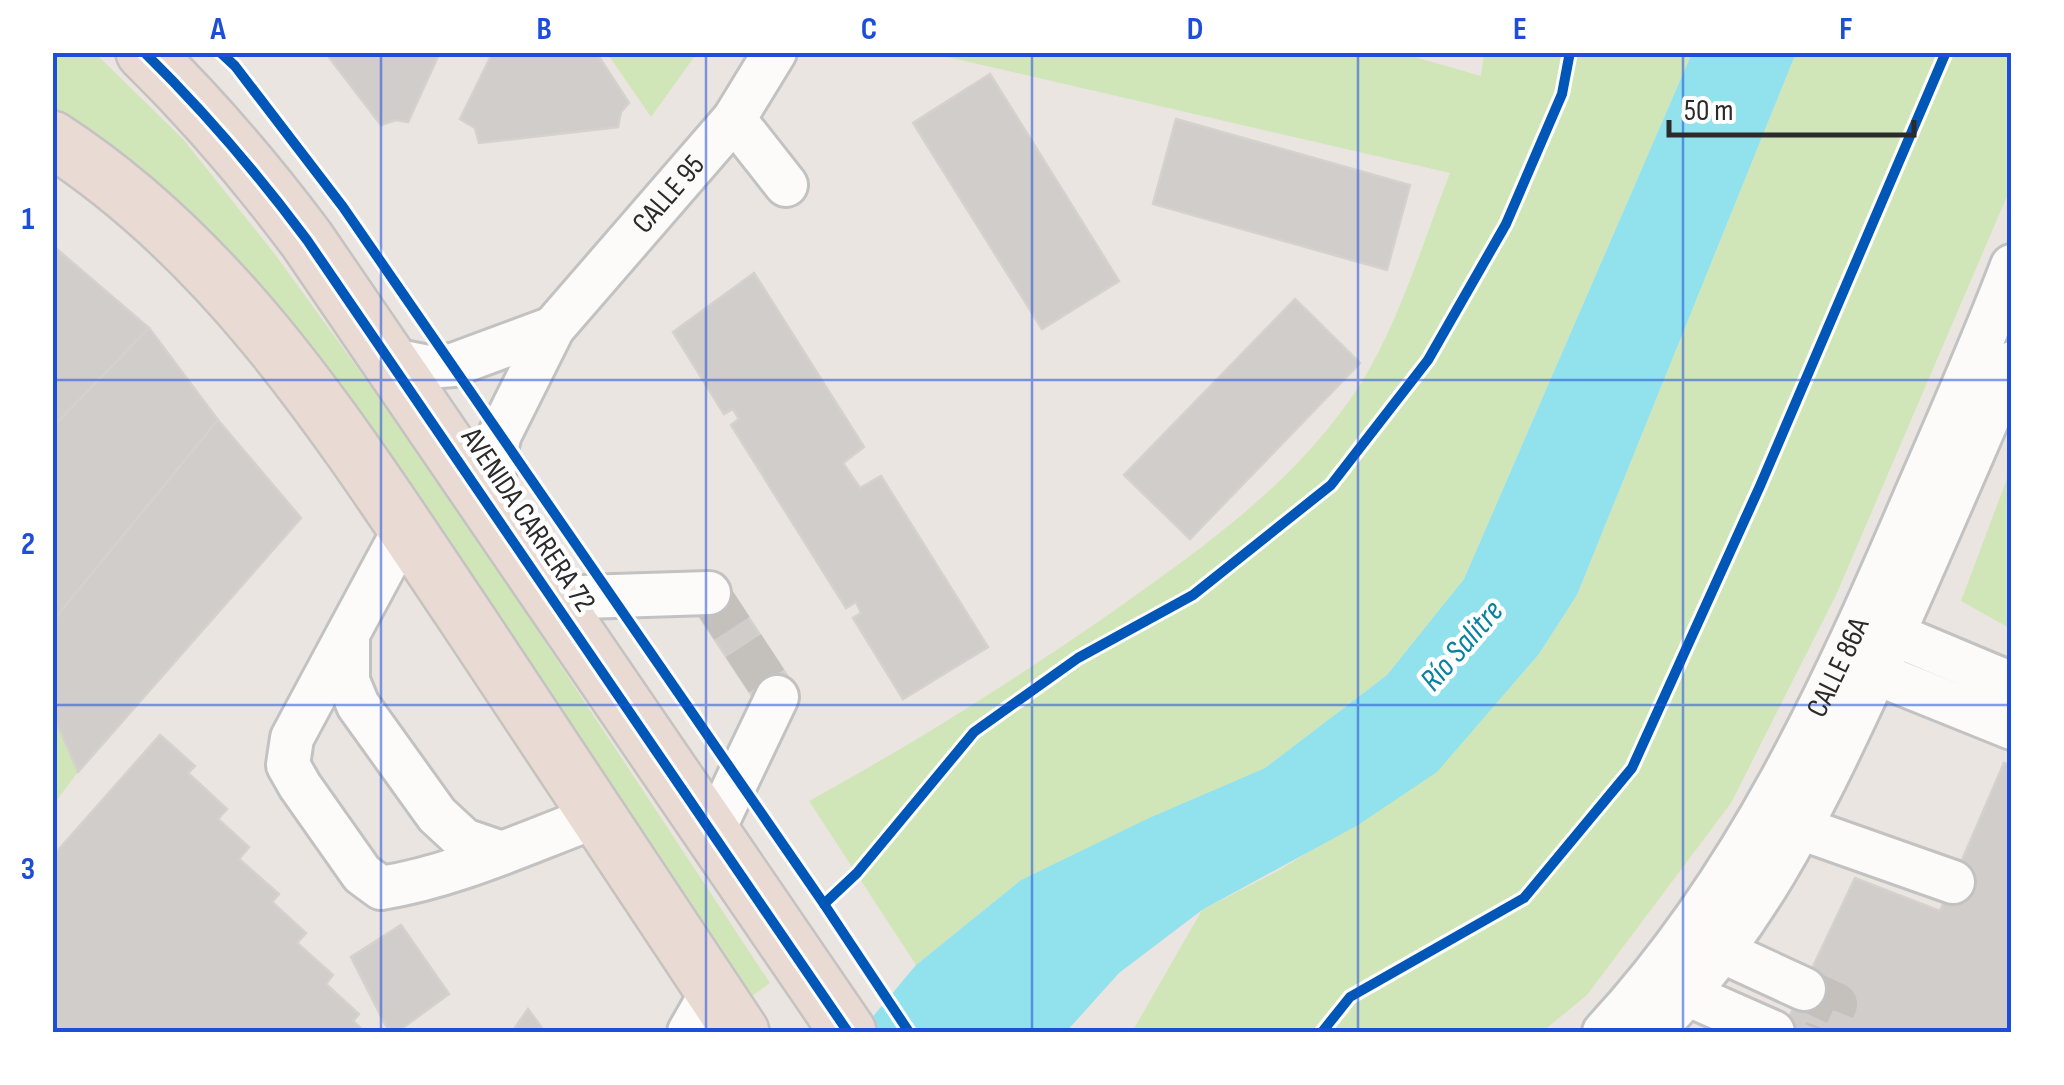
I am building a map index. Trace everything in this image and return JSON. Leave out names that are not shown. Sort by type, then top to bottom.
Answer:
[{"type":"highway","name":"AVENIDA CARRERA 72","points":[[144,52],[195,102],[269,189],[848,1032]]},
{"type":"highway","points":[[52,138],[125,190],[188,246],[279,350],[406,528],[598,816],[714,1019]]},
{"type":"street","name":"CALLE 95","points":[[493,513],[495,454],[500,434],[553,328],[734,120],[775,52]]},
{"type":"street","points":[[734,120],[786,184]]},
{"type":"street","name":"CALLE 86A","points":[[1878,627],[2012,266]]},
{"type":"street","name":"CALLE 95","points":[[388,358],[429,367],[453,365],[553,328]]},
{"type":"street","name":"CALLE 86A","points":[[1652,1032],[1724,952],[1770,884],[1800,828],[1859,666],[2012,363]]},
{"type":"street","points":[[406,528],[292,738],[288,765],[362,874],[381,888],[410,883],[598,816]]},
{"type":"street","points":[[552,598],[708,593]]},
{"type":"street","points":[[1878,627],[2012,684]]},
{"type":"street","points":[[348,636],[348,681],[358,705],[437,815],[464,840],[502,852]]},
{"type":"street","points":[[1859,666],[2012,728]]},
{"type":"street","name":"CALLE 86A","points":[[1604,1032],[1685,938],[1859,666]]},
{"type":"street","points":[[712,833],[777,697]]},
{"type":"street","points":[[1800,828],[1953,882]]},
{"type":"street","points":[[1644,990],[1694,945],[1706,944],[1804,988]]},
{"type":"street","points":[[1689,995],[1772,1032]]},
{"type":"green space","points":[[1398,52],[1481,76],[1484,53],[1692,53],[1464,579],[1387,675],[1265,768],[1021,880],[916,965],[809,801],[966,709],[1118,608],[1239,517],[1294,467],[1344,408],[1377,356],[1450,173],[930,53]]},
{"type":"green space","points":[[52,53],[95,53],[183,139],[274,253],[431,469],[770,983],[748,999],[119,161],[53,110]]},
{"type":"green space","points":[[607,53],[697,53],[651,117]]},
{"type":"green space","points":[[1796,53],[2011,53],[2011,187],[1837,593],[1731,803],[1587,995],[1542,1032],[1132,1032],[1202,910],[1278,871],[1436,772],[1539,654],[1577,595]]},
{"type":"green space","points":[[2011,468],[2011,629],[1961,601]]},
{"type":"green space","points":[[52,712],[78,772],[53,805],[52,805]]},
{"type":"water","name":"Río Salitre","points":[[1692,53],[1796,53],[1577,595],[1539,654],[1437,772],[1358,825],[1202,910],[1119,973],[1066,1032],[860,1032],[916,965],[1021,880],[1265,768],[1387,675],[1464,579]]},
{"type":"building","points":[[325,52],[440,52],[408,122],[396,120],[381,125]]},
{"type":"building","points":[[493,52],[596,52],[629,103],[621,112],[618,127],[479,143],[475,128],[460,119]]},
{"type":"building","points":[[990,74],[1119,281],[1042,329],[913,123]]},
{"type":"building","points":[[1176,119],[1410,185],[1387,270],[1153,204]]},
{"type":"building","points":[[52,245],[149,328],[52,428]]},
{"type":"building","points":[[754,273],[864,447],[843,463],[860,488],[881,476],[988,647],[903,699],[853,618],[861,613],[856,602],[846,608],[731,425],[739,419],[733,409],[724,414],[673,332]]},
{"type":"building","points":[[1295,299],[1360,363],[1190,539],[1124,475]]},
{"type":"building","points":[[149,328],[218,420],[52,622],[52,428]]},
{"type":"building","points":[[218,420],[301,518],[78,772],[52,712],[52,622]]},
{"type":"building","points":[[725,582],[794,686],[760,708],[692,605]]},
{"type":"building","points":[[160,735],[195,766],[188,773],[227,809],[218,819],[249,847],[239,859],[279,894],[272,902],[306,933],[297,943],[333,975],[326,984],[359,1014],[353,1021],[365,1032],[52,1032],[52,857]]},
{"type":"building","points":[[2004,763],[2012,766],[2012,1032],[1782,1032],[1855,878],[1940,911]]},
{"type":"building","points":[[401,925],[449,994],[397,1032],[389,1032],[351,957]]},
{"type":"building","points":[[528,1009],[545,1032],[512,1032]]},
{"type":"tunnel","points":[[709,593],[777,697]]},
{"type":"tunnel","points":[[1804,989],[1836,1004],[1825,1032]]},
{"type":"cycle path","points":[[144,52],[229,143],[307,240],[848,1032]]},
{"type":"cycle path","points":[[220,52],[235,66],[343,207],[909,1032]]},
{"type":"cycle path","points":[[824,904],[857,873],[974,732],[1078,658],[1193,595],[1331,485],[1428,360],[1506,224],[1562,94],[1570,52]]},
{"type":"cycle path","points":[[1322,1032],[1350,997],[1524,898],[1632,768],[1760,486],[1946,52]]}]
